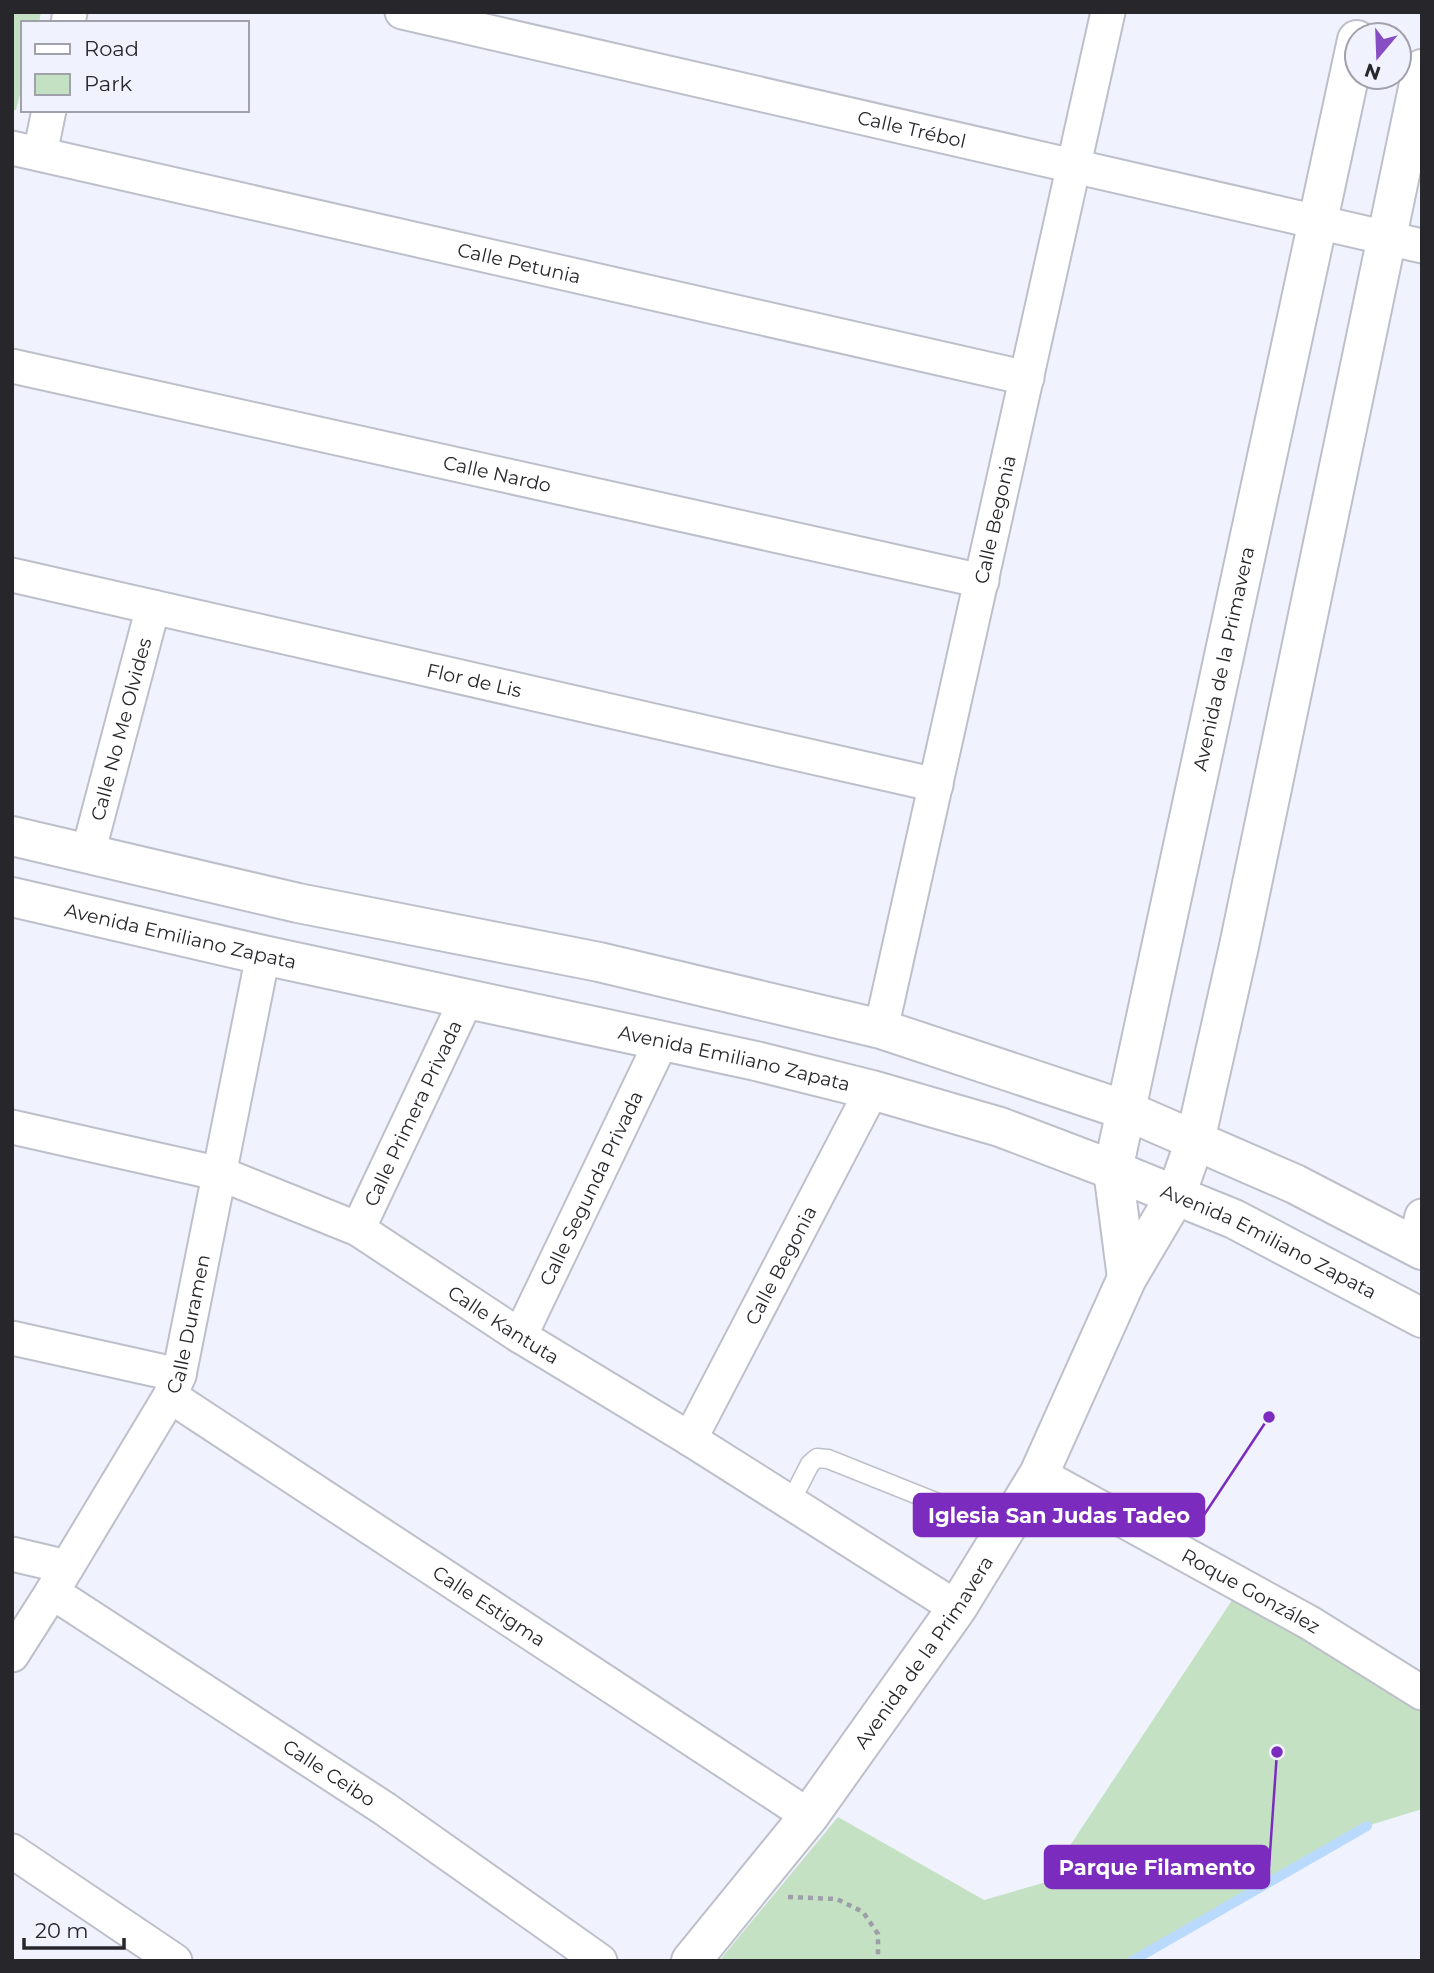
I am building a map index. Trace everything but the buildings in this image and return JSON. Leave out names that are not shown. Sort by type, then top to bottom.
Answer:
[{"type":"street","name":"Calle Trébol","points":[[402,12],[1404,242]]},
{"type":"street","name":"Calle Begonia","points":[[881,1028],[1108,12]]},
{"type":"street","name":"Avenida de la Primavera","points":[[691,1961],[808,1816],[957,1608],[1039,1474],[1127,1278],[1177,1195],[1195,1141],[1404,242],[1422,69]]},
{"type":"street","name":"Avenida de la Primavera","points":[[1127,1278],[1114,1170],[1125,1110],[1172,905],[1346,91]]},
{"type":"street","points":[[26,151],[48,112]]},
{"type":"street","name":"Calle Petunia","points":[[26,151],[1027,377]]},
{"type":"street","name":"Calle Nardo","points":[[12,366],[982,581]]},
{"type":"street","name":"Flor de Lis","points":[[12,575],[936,785]]},
{"type":"street","name":"Calle No Me Olvides","points":[[88,853],[153,607]]},
{"type":"street","points":[[12,835],[298,903],[599,962],[881,1028],[1125,1110],[1419,1237]]},
{"type":"street","name":"Avenida Emiliano Zapata","points":[[12,897],[263,955],[662,1040],[872,1090],[1000,1127],[1234,1219],[1422,1318]]},
{"type":"street","name":"Calle Duramen","points":[[12,1655],[60,1580],[174,1385],[221,1174],[263,955]]},
{"type":"street","name":"Calle Primera Privada","points":[[358,1229],[467,998]]},
{"type":"street","name":"Calle Segunda Privada","points":[[520,1336],[662,1040]]},
{"type":"street","name":"Calle Begonia","points":[[690,1439],[872,1090]]},
{"type":"street","name":"Calle Kantuta","points":[[12,1127],[221,1174],[358,1229],[520,1336],[690,1439],[957,1608]]},
{"type":"street","name":"Calle Estigma","points":[[12,1338],[174,1385],[808,1816]]},
{"type":"street","name":"Roque González","points":[[1039,1474],[1310,1623],[1422,1693]]},
{"type":"street","name":"Calle Ceibo","points":[[12,1554],[60,1580],[600,1961]]},
{"type":"street","points":[[12,1851],[175,1961]]},
{"type":"lane","points":[[790,1503],[810,1465],[817,1458],[828,1459],[948,1507]]},
{"type":"path","points":[[750,1888],[783,1898],[837,1899],[863,1912],[878,1934],[878,1961]]},
{"type":"green space","points":[[12,12],[41,12],[39,21],[21,21],[21,91],[16,110],[12,110]]},
{"type":"green space","points":[[1242,1585],[1422,1695],[1422,1809],[1367,1826],[1132,1961],[719,1961],[838,1817],[984,1900],[1046,1882]]},
{"type":"waterway","points":[[1132,1961],[1367,1826]]},
{"type":"place","name":"Iglesia San Judas Tadeo","points":[[1269,1417]]},
{"type":"place","name":"Parque Filamento","points":[[1277,1752]]}]
